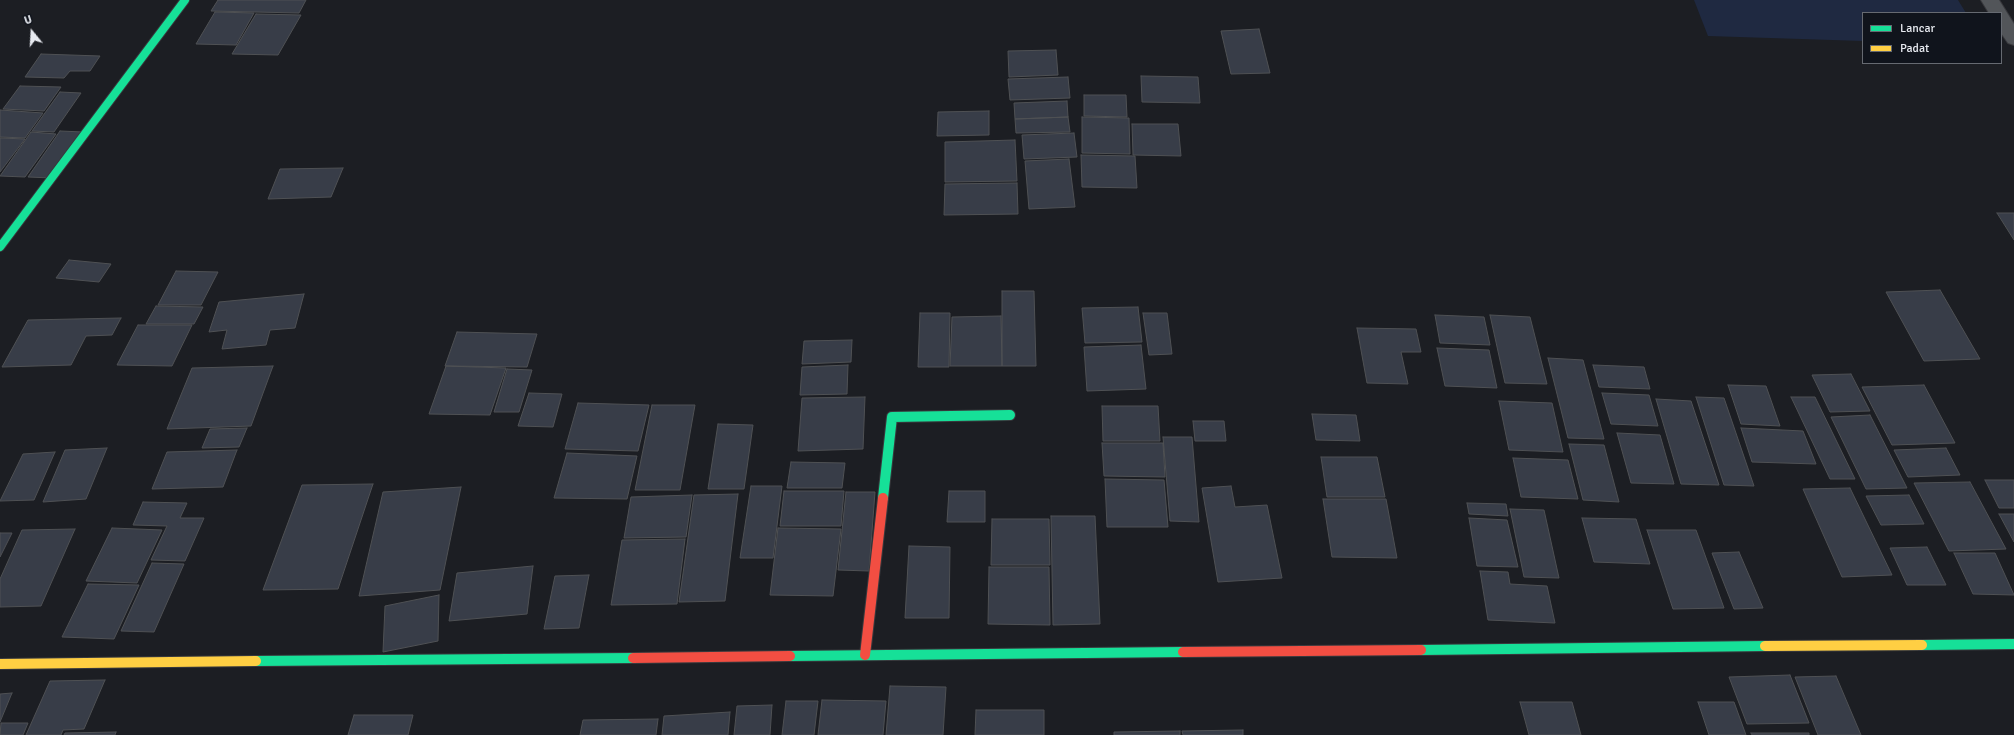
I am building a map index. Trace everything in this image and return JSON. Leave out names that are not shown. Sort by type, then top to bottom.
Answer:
[{"type":"street","points":[[0,247],[185,0]]},
{"type":"street","points":[[1990,0],[1997,12]]},
{"type":"street","points":[[2002,20],[2014,39]]},
{"type":"street","points":[[865,655],[892,417],[1010,415]]},
{"type":"street","points":[[0,664],[2014,644]]},
{"type":"shaded area","points":[[1694,0],[1958,0],[1965,12],[1862,12],[1862,41],[1708,36]]},
{"type":"building","points":[[218,0],[306,0],[299,13],[211,11]]},
{"type":"building","points":[[215,12],[254,13],[236,45],[196,44]]},
{"type":"building","points":[[256,14],[301,15],[278,55],[232,54]]},
{"type":"building","points":[[1259,29],[1270,73],[1231,74],[1221,31]]},
{"type":"building","points":[[1056,50],[1058,75],[1009,77],[1008,51]]},
{"type":"building","points":[[41,54],[100,56],[90,71],[70,71],[64,78],[25,77]]},
{"type":"building","points":[[1141,76],[1198,77],[1200,103],[1142,102]]},
{"type":"building","points":[[1068,77],[1070,98],[1010,100],[1008,79]]},
{"type":"building","points":[[20,86],[61,87],[44,111],[3,109]]},
{"type":"building","points":[[60,92],[81,93],[54,132],[32,131]]},
{"type":"building","points":[[1084,95],[1126,95],[1127,117],[1084,116]]},
{"type":"building","points":[[1067,101],[1068,117],[1015,119],[1014,103]]},
{"type":"building","points":[[0,110],[43,113],[25,138],[0,137]]},
{"type":"building","points":[[989,111],[989,135],[937,136],[938,112]]},
{"type":"building","points":[[1068,117],[1070,132],[1016,133],[1015,119]]},
{"type":"building","points":[[1082,117],[1129,118],[1130,154],[1082,153]]},
{"type":"building","points":[[1132,124],[1178,124],[1181,156],[1133,155]]},
{"type":"building","points":[[60,131],[83,132],[52,178],[28,177]]},
{"type":"building","points":[[31,132],[56,134],[25,177],[0,176]]},
{"type":"building","points":[[1074,133],[1077,157],[1024,159],[1022,135]]},
{"type":"building","points":[[0,138],[25,139],[0,172]]},
{"type":"building","points":[[1015,140],[1017,181],[945,182],[945,142]]},
{"type":"building","points":[[1081,155],[1135,156],[1137,188],[1082,187]]},
{"type":"building","points":[[1069,159],[1075,207],[1029,209],[1025,161]]},
{"type":"building","points":[[343,168],[331,197],[268,199],[280,169]]},
{"type":"building","points":[[1017,183],[1018,214],[944,215],[945,184]]},
{"type":"building","points":[[1997,213],[2014,213],[2014,240]]},
{"type":"building","points":[[69,260],[111,264],[99,282],[56,278]]},
{"type":"building","points":[[176,271],[218,272],[201,305],[158,305]]},
{"type":"building","points":[[1940,290],[1980,359],[1924,361],[1886,292]]},
{"type":"building","points":[[1002,291],[1034,291],[1036,366],[1002,366]]},
{"type":"building","points":[[304,294],[295,328],[270,330],[266,345],[222,349],[227,330],[209,332],[219,302]]},
{"type":"building","points":[[156,306],[203,307],[194,324],[146,324]]},
{"type":"building","points":[[1138,307],[1142,342],[1085,343],[1082,308]]},
{"type":"building","points":[[920,313],[950,313],[949,367],[918,367]]},
{"type":"building","points":[[1143,313],[1167,313],[1172,354],[1149,355]]},
{"type":"building","points":[[1435,315],[1484,317],[1490,345],[1440,343]]},
{"type":"building","points":[[1490,315],[1530,317],[1547,384],[1505,383]]},
{"type":"building","points":[[1001,316],[1002,366],[950,366],[952,317]]},
{"type":"building","points":[[121,318],[112,335],[86,336],[71,365],[2,367],[28,320]]},
{"type":"building","points":[[138,325],[192,325],[172,366],[117,365]]},
{"type":"building","points":[[1357,328],[1416,329],[1421,352],[1401,352],[1408,384],[1367,383]]},
{"type":"building","points":[[457,332],[537,334],[527,367],[445,366]]},
{"type":"building","points":[[852,340],[851,362],[802,364],[804,341]]},
{"type":"building","points":[[1141,345],[1146,389],[1087,391],[1084,347]]},
{"type":"building","points":[[1437,348],[1489,350],[1497,388],[1445,386]]},
{"type":"building","points":[[1548,358],[1583,360],[1604,439],[1568,438]]},
{"type":"building","points":[[848,365],[847,394],[800,395],[802,367]]},
{"type":"building","points":[[1593,365],[1644,367],[1650,389],[1599,387]]},
{"type":"building","points":[[273,366],[251,426],[167,429],[192,368]]},
{"type":"building","points":[[446,366],[506,368],[490,415],[429,414]]},
{"type":"building","points":[[507,369],[532,370],[519,412],[494,412]]},
{"type":"building","points":[[1851,374],[1870,411],[1830,412],[1812,375]]},
{"type":"building","points":[[1728,385],[1766,386],[1780,426],[1741,424]]},
{"type":"building","points":[[1924,385],[1955,443],[1892,445],[1862,387]]},
{"type":"building","points":[[529,393],[562,394],[553,427],[518,426]]},
{"type":"building","points":[[1602,393],[1649,395],[1658,426],[1611,424]]},
{"type":"building","points":[[865,397],[863,449],[798,451],[802,398]]},
{"type":"building","points":[[1696,397],[1724,398],[1754,486],[1724,485]]},
{"type":"building","points":[[1791,397],[1815,397],[1855,479],[1830,479]]},
{"type":"building","points":[[1656,399],[1691,401],[1719,485],[1681,484]]},
{"type":"building","points":[[1499,401],[1552,403],[1563,452],[1509,450]]},
{"type":"building","points":[[578,403],[649,405],[638,451],[565,449]]},
{"type":"building","points":[[652,405],[695,405],[680,490],[635,490]]},
{"type":"building","points":[[1102,406],[1158,406],[1160,441],[1103,441]]},
{"type":"building","points":[[1312,414],[1356,415],[1360,441],[1316,440]]},
{"type":"building","points":[[1870,415],[1907,488],[1866,489],[1831,417]]},
{"type":"building","points":[[1193,421],[1224,421],[1226,441],[1195,441]]},
{"type":"building","points":[[718,424],[753,425],[744,489],[708,489]]},
{"type":"building","points":[[247,428],[239,447],[202,448],[210,429]]},
{"type":"building","points":[[1741,428],[1803,431],[1816,464],[1752,462]]},
{"type":"building","points":[[1617,433],[1660,435],[1674,484],[1631,483]]},
{"type":"building","points":[[1163,437],[1192,437],[1199,522],[1170,521]]},
{"type":"building","points":[[1102,443],[1163,443],[1165,477],[1104,476]]},
{"type":"building","points":[[1569,444],[1604,445],[1619,502],[1583,500]]},
{"type":"building","points":[[107,448],[86,499],[43,502],[65,450]]},
{"type":"building","points":[[1946,448],[1960,475],[1908,477],[1894,450]]},
{"type":"building","points":[[237,450],[223,487],[152,489],[167,452]]},
{"type":"building","points":[[55,452],[34,500],[0,501],[23,454]]},
{"type":"building","points":[[567,453],[637,456],[627,499],[554,498]]},
{"type":"building","points":[[1321,457],[1377,457],[1385,497],[1327,497]]},
{"type":"building","points":[[1513,458],[1568,460],[1578,499],[1521,497]]},
{"type":"building","points":[[791,462],[845,463],[842,488],[787,488]]},
{"type":"building","points":[[1105,479],[1164,480],[1168,527],[1107,527]]},
{"type":"building","points":[[1985,480],[2014,480],[2014,508],[1999,508]]},
{"type":"building","points":[[1970,482],[2006,549],[1949,551],[1914,483]]},
{"type":"building","points":[[373,484],[338,589],[263,590],[302,485]]},
{"type":"building","points":[[751,486],[782,486],[773,558],[740,558]]},
{"type":"building","points":[[1231,486],[1235,507],[1267,505],[1282,578],[1218,582],[1202,488]]},
{"type":"building","points":[[461,487],[440,590],[359,596],[383,492]]},
{"type":"building","points":[[1850,488],[1892,575],[1842,577],[1803,489]]},
{"type":"building","points":[[784,491],[844,491],[841,526],[780,526]]},
{"type":"building","points":[[949,491],[985,491],[985,522],[947,522]]},
{"type":"building","points":[[846,492],[875,492],[869,571],[838,570]]},
{"type":"building","points":[[738,494],[725,601],[679,602],[694,495]]},
{"type":"building","points":[[692,495],[686,537],[624,538],[631,497]]},
{"type":"building","points":[[1909,495],[1924,524],[1881,525],[1866,496]]},
{"type":"building","points":[[1323,499],[1386,499],[1397,558],[1332,557]]},
{"type":"building","points":[[143,502],[187,503],[180,518],[204,518],[185,561],[151,560],[167,526],[133,525]]},
{"type":"building","points":[[1467,503],[1506,504],[1508,516],[1469,514]]},
{"type":"building","points":[[1510,509],[1544,510],[1559,578],[1524,577]]},
{"type":"building","points":[[1999,514],[2014,514],[2014,542]]},
{"type":"building","points":[[1051,516],[1095,516],[1100,624],[1053,625]]},
{"type":"building","points":[[1469,518],[1507,520],[1518,567],[1477,566]]},
{"type":"building","points":[[1582,518],[1636,519],[1650,564],[1594,562]]},
{"type":"building","points":[[992,519],[1049,519],[1050,565],[991,565]]},
{"type":"building","points":[[112,528],[162,530],[137,583],[86,581]]},
{"type":"building","points":[[778,528],[841,529],[833,596],[770,595]]},
{"type":"building","points":[[75,529],[41,606],[0,607],[0,579],[22,530]]},
{"type":"building","points":[[1647,530],[1696,530],[1724,608],[1673,609]]},
{"type":"building","points":[[0,533],[12,533],[0,557]]},
{"type":"building","points":[[685,539],[677,604],[611,605],[622,540]]},
{"type":"building","points":[[909,546],[950,547],[949,618],[905,618]]},
{"type":"building","points":[[1927,547],[1946,585],[1907,585],[1890,548]]},
{"type":"building","points":[[1739,552],[1763,608],[1734,609],[1712,553]]},
{"type":"building","points":[[1954,553],[1995,553],[2014,595],[1973,594]]},
{"type":"building","points":[[152,563],[184,564],[154,632],[121,631]]},
{"type":"building","points":[[533,566],[527,614],[449,621],[457,573]]},
{"type":"building","points":[[989,567],[1049,567],[1050,625],[988,624]]},
{"type":"building","points":[[1480,571],[1508,572],[1510,584],[1547,586],[1555,623],[1488,620]]},
{"type":"building","points":[[589,575],[579,628],[544,629],[555,576]]},
{"type":"building","points":[[88,584],[139,585],[114,639],[62,637]]},
{"type":"building","points":[[439,595],[438,641],[383,652],[385,606]]},
{"type":"building","points":[[1790,675],[1809,723],[1747,724],[1729,677]]},
{"type":"building","points":[[1836,676],[1861,735],[1818,735],[1795,677]]},
{"type":"building","points":[[105,680],[84,729],[63,730],[61,735],[26,735],[50,681]]},
{"type":"building","points":[[890,686],[946,687],[943,735],[886,735]]},
{"type":"building","points":[[12,693],[0,722],[0,694]]},
{"type":"building","points":[[822,700],[886,701],[883,735],[818,735]]},
{"type":"building","points":[[786,701],[818,701],[814,735],[782,735]]},
{"type":"building","points":[[1520,702],[1572,702],[1581,735],[1529,735]]},
{"type":"building","points":[[1698,702],[1734,702],[1746,735],[1709,735]]},
{"type":"building","points":[[772,705],[770,735],[734,735],[737,706]]},
{"type":"building","points":[[976,710],[1044,710],[1044,735],[975,735]]},
{"type":"building","points":[[730,712],[728,735],[662,735],[664,716]]},
{"type":"building","points":[[354,715],[413,715],[408,735],[348,735]]},
{"type":"building","points":[[658,719],[656,735],[580,735],[583,720]]},
{"type":"building","points":[[1,723],[28,723],[23,735],[0,735]]},
{"type":"building","points":[[1243,730],[1243,735],[1183,735],[1182,731]]},
{"type":"building","points":[[1180,731],[1180,735],[1114,735],[1114,732]]},
{"type":"building","points":[[116,732],[115,735],[64,735],[65,733]]},
{"type":"building","points":[[1751,733],[1809,733],[1809,735],[1752,735]]},
{"type":"traffic: fast","points":[[0,247],[185,0]]},
{"type":"traffic: fast","points":[[883,498],[892,417],[1010,415]]},
{"type":"traffic: fast","points":[[1922,645],[2014,644]]},
{"type":"traffic: fast","points":[[1421,650],[1765,646]]},
{"type":"traffic: fast","points":[[790,656],[1183,652]]},
{"type":"traffic: fast","points":[[256,661],[633,658]]},
{"type":"traffic: slow","points":[[1765,646],[1922,645]]},
{"type":"traffic: slow","points":[[0,664],[256,661]]},
{"type":"traffic: jam","points":[[865,655],[883,498]]},
{"type":"traffic: jam","points":[[1183,652],[1421,650]]},
{"type":"traffic: jam","points":[[633,658],[790,656]]}]
